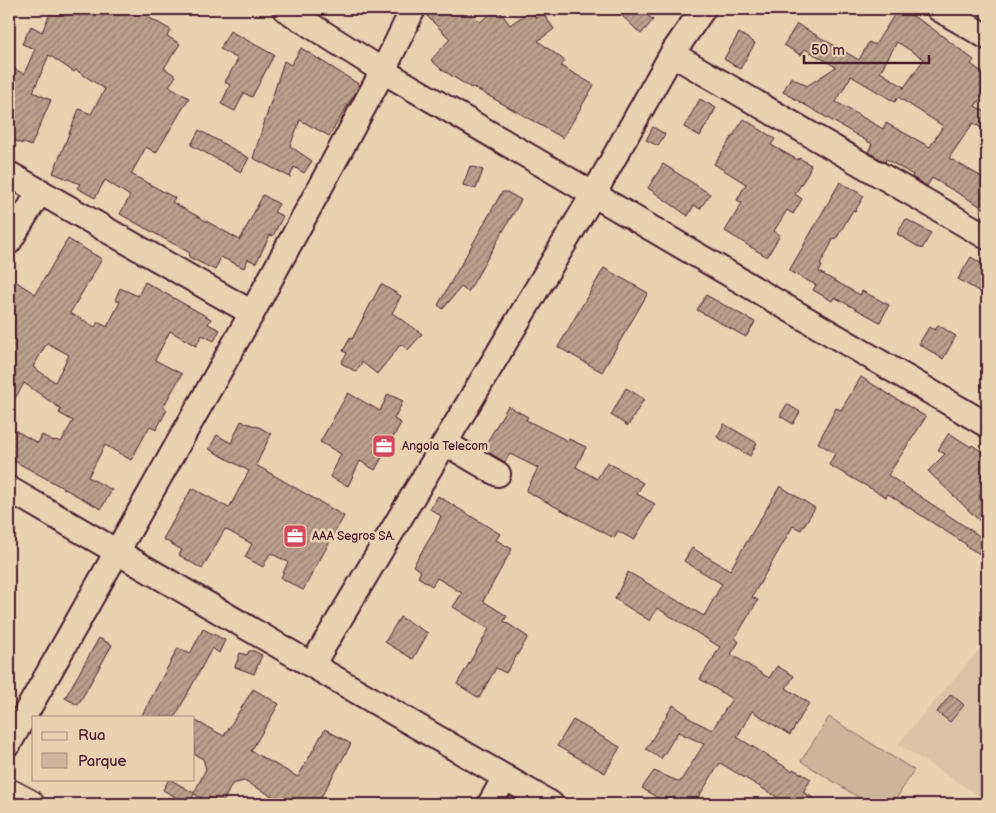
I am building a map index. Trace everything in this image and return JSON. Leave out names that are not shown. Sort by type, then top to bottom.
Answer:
[{"type":"main road","points":[[9,793],[30,804]]},
{"type":"street","points":[[285,9],[383,71],[987,425]]},
{"type":"street","points":[[9,743],[252,313],[383,71],[413,9]]},
{"type":"street","points":[[312,665],[593,195],[672,54],[703,9]]},
{"type":"street","points":[[938,9],[987,37]]},
{"type":"street","points":[[672,54],[987,238]]},
{"type":"street","points":[[9,174],[252,313]]},
{"type":"street","points":[[9,242],[40,191]]},
{"type":"street","points":[[445,442],[498,474]]},
{"type":"street","points":[[9,488],[551,804]]},
{"type":"street","points":[[490,804],[505,777]]},
{"type":"shaded area","points":[[987,641],[987,801],[898,744]]},
{"type":"green space","points":[[829,717],[914,770],[893,804],[869,804],[801,761]]},
{"type":"building","points":[[52,9],[134,9],[171,30],[167,36],[180,44],[164,68],[176,76],[169,86],[189,98],[156,153],[146,147],[131,174],[175,198],[172,202],[240,240],[263,195],[279,204],[274,212],[283,216],[273,236],[270,235],[256,263],[248,259],[244,268],[221,257],[215,270],[189,257],[190,253],[120,214],[130,196],[105,180],[95,198],[77,188],[80,184],[53,173],[79,109],[91,114],[105,89],[76,70],[74,72],[49,55],[33,92],[51,100],[31,146],[22,142],[22,144],[9,137],[9,66],[24,74],[35,49],[22,44],[31,26],[42,32]]},
{"type":"building","points":[[434,9],[467,9],[480,22],[498,9],[510,25],[531,10],[536,18],[543,13],[554,29],[538,41],[565,61],[561,66],[594,85],[563,138],[473,87],[471,88],[441,69],[431,60],[450,39],[427,16]]},
{"type":"building","points":[[615,9],[641,9],[653,20],[641,34]]},
{"type":"building","points":[[898,9],[901,9],[929,26],[974,60],[971,64],[987,76],[987,90],[975,106],[987,113],[987,131],[973,123],[949,158],[987,180],[987,210],[932,178],[927,186],[886,159],[885,162],[868,152],[872,144],[783,92],[791,77],[807,86],[836,67],[805,49],[801,55],[784,45],[797,24],[859,60],[869,42],[875,45]],"holes":[[[897,42],[924,59],[903,89],[904,87],[880,72]],[[851,76],[895,102],[898,97],[943,126],[930,147],[886,123],[883,129],[836,102]]]},
{"type":"building","points":[[230,31],[274,55],[252,97],[244,93],[235,111],[221,104],[230,85],[225,82],[238,59],[220,49]]},
{"type":"building","points":[[739,33],[755,43],[740,69],[724,59]]},
{"type":"building","points":[[301,48],[360,85],[329,136],[300,120],[290,146],[312,161],[304,173],[294,167],[290,177],[253,158],[284,61],[291,65]]},
{"type":"building","points":[[700,99],[716,108],[700,136],[684,127]]},
{"type":"building","points":[[744,119],[775,139],[771,145],[811,165],[795,194],[802,199],[793,214],[787,210],[774,231],[780,235],[767,257],[725,231],[742,203],[737,200],[746,184],[714,164]]},
{"type":"building","points":[[653,127],[665,134],[658,146],[646,140]]},
{"type":"building","points":[[199,130],[249,158],[241,172],[191,145]]},
{"type":"building","points":[[663,164],[710,194],[700,209],[694,205],[688,216],[648,188]]},
{"type":"building","points":[[470,166],[483,170],[476,189],[463,185]]},
{"type":"building","points":[[840,182],[864,196],[855,211],[853,210],[836,239],[834,238],[820,265],[822,266],[819,272],[860,295],[862,291],[889,305],[880,322],[834,297],[832,301],[813,290],[816,285],[789,271]]},
{"type":"building","points":[[502,192],[507,192],[521,200],[468,292],[461,287],[443,309],[438,305]]},
{"type":"building","points":[[906,219],[931,233],[922,249],[897,234]]},
{"type":"building","points":[[68,239],[102,259],[70,313],[95,327],[98,322],[107,327],[120,302],[115,300],[120,288],[138,296],[145,282],[211,319],[208,324],[220,330],[214,341],[202,335],[196,346],[170,331],[155,360],[182,374],[163,407],[167,410],[156,430],[150,426],[131,460],[105,445],[88,477],[112,490],[101,509],[9,458],[9,427],[38,443],[42,435],[61,442],[73,421],[59,413],[61,409],[24,383],[9,409],[9,277],[35,294]],"holes":[[[47,343],[69,355],[55,382],[33,367]]]},
{"type":"building","points":[[971,257],[987,267],[987,296],[958,279]]},
{"type":"building","points":[[604,268],[648,293],[602,372],[558,347]]},
{"type":"building","points":[[381,284],[401,296],[392,313],[422,334],[408,350],[401,344],[377,374],[362,362],[356,372],[341,363],[347,353],[343,351],[350,338],[352,339]]},
{"type":"building","points":[[706,295],[755,322],[746,337],[697,310]]},
{"type":"building","points":[[938,325],[956,336],[943,359],[919,344],[929,327],[935,330]]},
{"type":"building","points":[[861,377],[926,417],[888,475],[987,541],[987,558],[888,494],[886,497],[829,465],[835,453],[818,443],[836,408],[841,410]]},
{"type":"building","points":[[626,388],[644,399],[628,426],[611,415]]},
{"type":"building","points":[[348,393],[380,411],[388,394],[403,401],[394,419],[401,423],[375,470],[360,461],[348,486],[330,477],[341,454],[320,442]]},
{"type":"building","points":[[787,404],[800,412],[793,424],[780,416]]},
{"type":"building","points":[[508,406],[528,417],[526,420],[568,441],[569,439],[586,447],[576,467],[597,479],[607,462],[643,483],[637,494],[655,504],[634,540],[618,531],[614,538],[526,491],[538,468],[510,454],[505,462],[483,449]]},
{"type":"building","points":[[241,421],[261,428],[271,434],[256,465],[344,516],[303,590],[281,578],[288,562],[270,553],[263,567],[245,557],[252,544],[225,529],[202,569],[179,555],[182,550],[163,539],[192,488],[229,508],[249,471],[209,449],[217,435],[231,443]]},
{"type":"building","points":[[724,424],[757,443],[750,456],[717,437]]},
{"type":"building","points":[[949,433],[987,455],[987,484],[979,496],[987,502],[987,528],[928,471],[945,454],[938,450]]},
{"type":"building","points":[[780,486],[815,508],[801,530],[793,526],[752,597],[758,600],[735,638],[739,642],[731,654],[769,678],[777,666],[794,676],[786,688],[809,703],[790,735],[752,711],[737,737],[792,771],[793,769],[811,779],[803,792],[824,804],[773,804],[777,797],[720,763],[694,804],[667,804],[642,788],[654,771],[680,782],[704,744],[678,732],[661,759],[646,749],[673,705],[688,715],[687,717],[712,730],[732,699],[700,679],[720,647],[657,608],[650,621],[615,599],[628,572],[704,616],[722,584],[684,561],[692,548],[730,570]]},
{"type":"building","points":[[438,496],[500,534],[496,540],[512,549],[483,601],[507,616],[504,621],[528,637],[506,673],[496,668],[479,698],[457,684],[489,629],[453,607],[462,593],[437,578],[432,586],[418,577],[421,571],[413,566],[435,530],[441,516],[430,509]]},
{"type":"building","points":[[400,617],[428,633],[413,659],[385,642]]},
{"type":"building","points":[[203,629],[225,640],[219,653],[212,648],[176,716],[142,716],[178,648],[190,654]]},
{"type":"building","points":[[99,638],[112,645],[78,705],[65,698]]},
{"type":"building","points":[[249,651],[262,655],[254,674],[235,667],[240,653],[247,655]]},
{"type":"building","points":[[253,689],[279,704],[251,751],[298,777],[325,729],[351,744],[317,804],[287,804],[244,781],[232,784],[222,804],[212,804],[194,794],[188,804],[163,790],[168,780],[171,780],[194,793],[206,769],[203,759],[195,755],[195,721],[224,736]]},
{"type":"building","points":[[951,694],[964,705],[950,722],[937,712]]},
{"type":"building","points":[[573,720],[620,747],[605,773],[557,746]]},
{"type":"place","name":"Angola Telecom","points":[[384,446]]},
{"type":"place","name":"AAA Segros SA.","points":[[295,536]]}]
